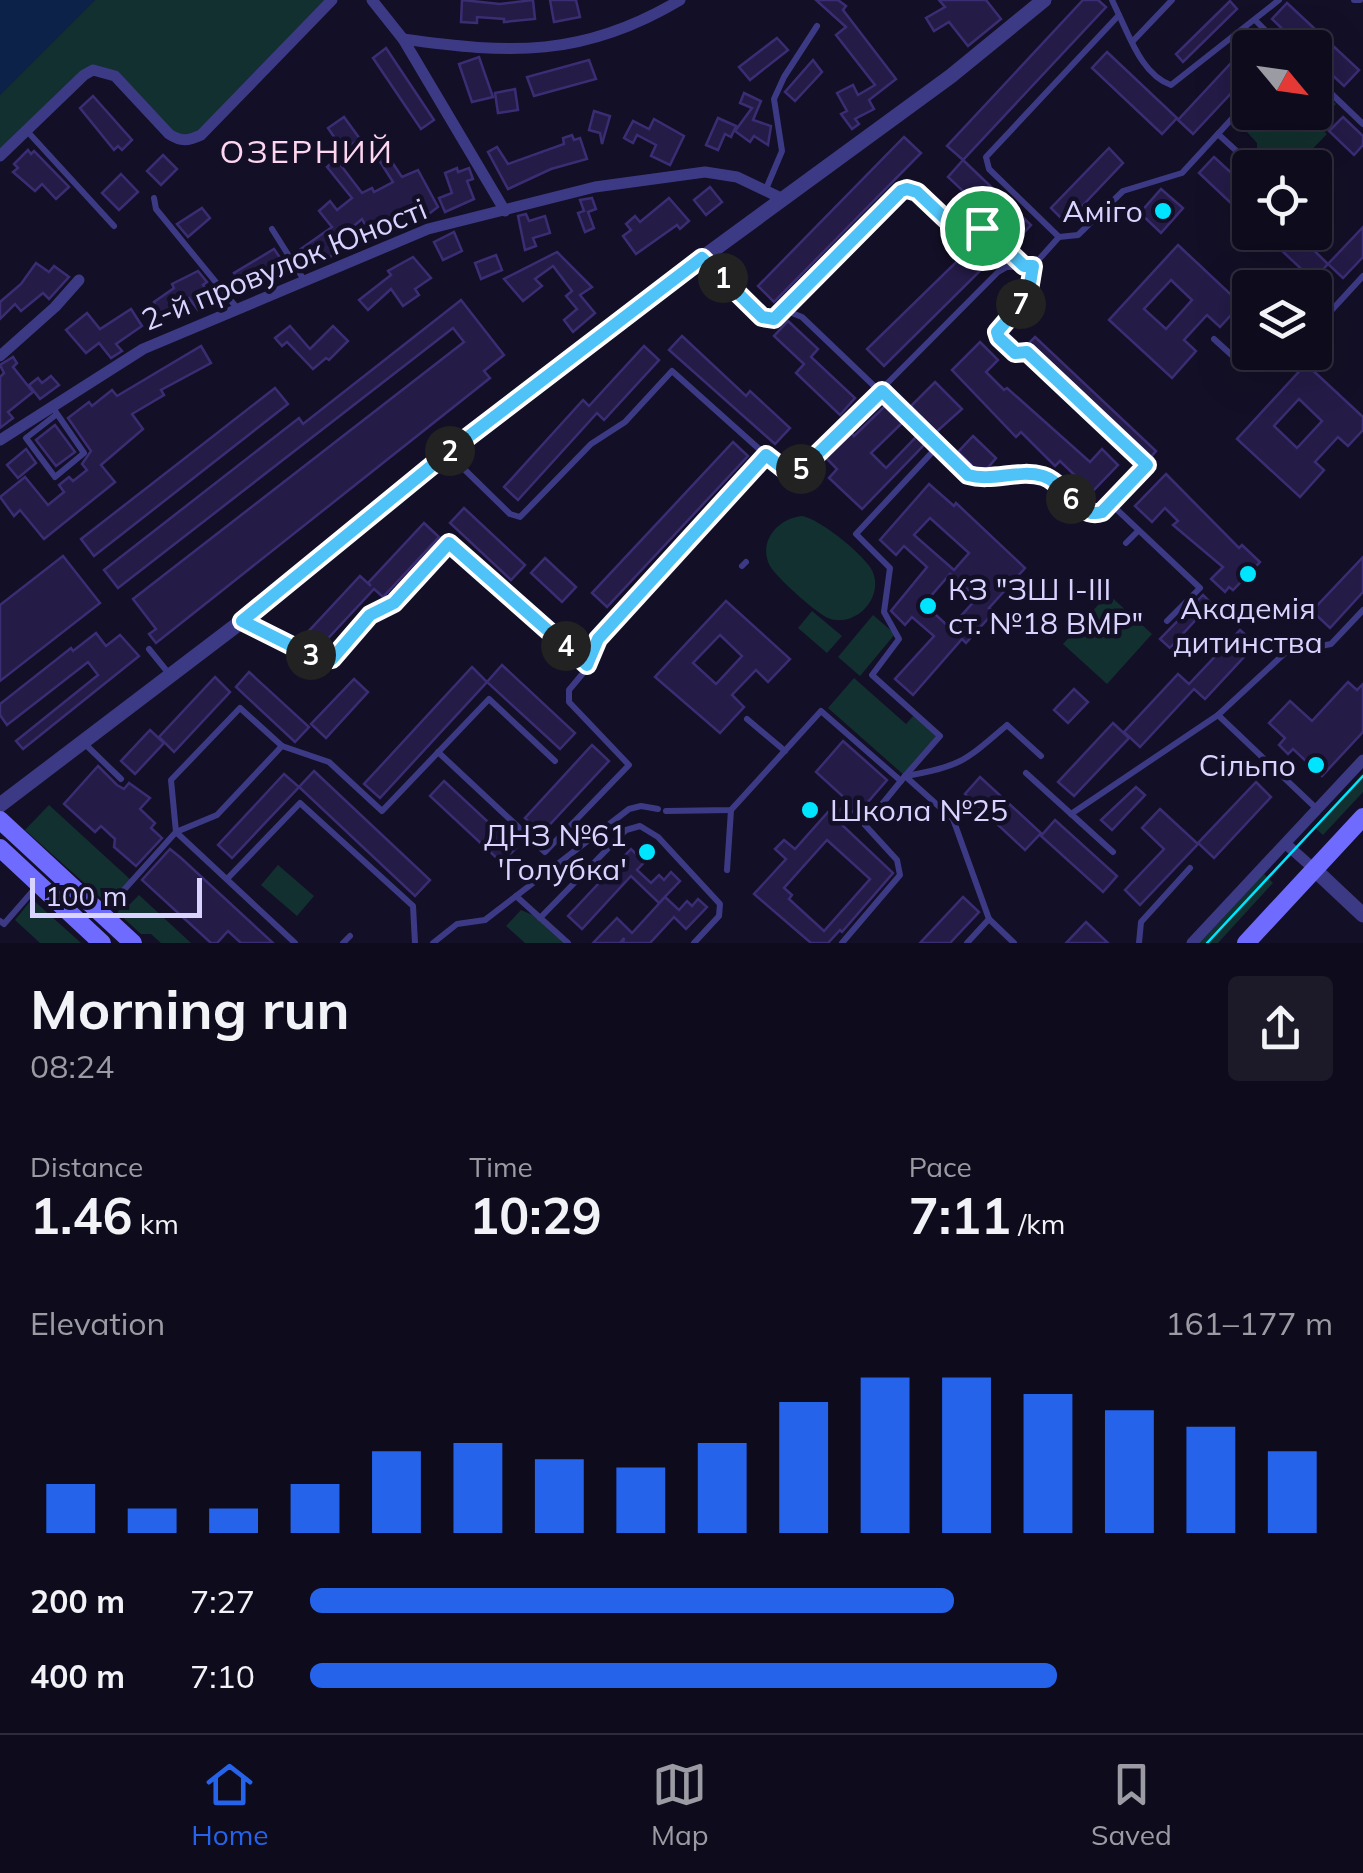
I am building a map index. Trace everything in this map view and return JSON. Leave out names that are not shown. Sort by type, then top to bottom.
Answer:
[{"type":"main road","points":[[1246,943],[1363,817]]},
{"type":"main road","points":[[0,820],[133,943]]},
{"type":"main road","points":[[0,848],[102,943]]},
{"type":"street","points":[[0,156],[84,75],[101,70],[115,76],[169,134],[179,140],[201,135],[332,0]]},
{"type":"street","points":[[372,0],[403,40],[505,211]]},
{"type":"street","points":[[403,40],[500,50],[538,49],[614,32],[680,0]]},
{"type":"street","points":[[0,805],[242,621],[451,450],[702,258],[961,68],[1044,0]]},
{"type":"street","name":"2-й провулок Юності","points":[[0,440],[55,411],[143,349],[428,229],[596,187],[706,172],[737,178],[783,199]]},
{"type":"street","points":[[0,356],[79,280]]},
{"type":"street","points":[[1192,943],[1363,760]]},
{"type":"street","points":[[1286,844],[1363,915]]},
{"type":"lane","points":[[1112,0],[1146,66],[1171,86],[1279,0]]},
{"type":"lane","points":[[1132,42],[1172,0]]},
{"type":"lane","points":[[1060,237],[989,169],[986,156],[1119,14]]},
{"type":"lane","points":[[1254,20],[1264,30]]},
{"type":"lane","points":[[766,190],[782,152],[774,99],[816,26]]},
{"type":"lane","points":[[1332,94],[1363,124]]},
{"type":"lane","points":[[451,450],[464,469],[510,514],[524,515],[591,444],[626,422],[672,370],[784,469],[802,469],[998,272],[1007,267],[1028,266],[1060,237],[1078,235],[1123,190],[1182,173],[1232,119]]},
{"type":"lane","points":[[26,130],[114,226]]},
{"type":"lane","points":[[1218,134],[1235,150]]},
{"type":"lane","points":[[702,258],[765,319],[774,319],[901,191],[917,192],[955,228],[977,227],[988,232],[1028,266],[1028,296],[997,332],[999,338],[1015,353],[1027,352],[1147,465],[1098,515],[1089,514],[1043,476],[968,475],[802,317],[781,312]]},
{"type":"lane","points":[[154,198],[156,209],[238,309]]},
{"type":"lane","points":[[272,229],[304,281]]},
{"type":"lane","points":[[1332,310],[1363,276]]},
{"type":"lane","points":[[1214,339],[1232,356]]},
{"type":"lane","points":[[55,411],[84,452],[55,477],[26,438],[55,411]]},
{"type":"lane","points":[[842,943],[900,875],[897,860],[865,826],[940,736],[872,675],[899,640],[886,621],[884,608],[890,568],[856,534],[937,447]]},
{"type":"lane","points":[[438,752],[545,852],[629,765],[569,702],[569,690],[587,665],[598,639],[766,455]]},
{"type":"lane","points":[[1111,504],[1200,588],[1167,621]]},
{"type":"lane","points":[[1126,544],[1138,531]]},
{"type":"lane","points":[[242,621],[320,660],[332,659],[370,615],[394,603],[449,543],[587,665]]},
{"type":"lane","points":[[1071,814],[1218,716],[1284,653],[1331,644],[1363,610]]},
{"type":"lane","points":[[149,649],[171,676]]},
{"type":"lane","points":[[295,943],[176,832],[171,780],[240,708],[282,746],[329,762],[382,811],[489,699],[556,762]]},
{"type":"lane","points":[[727,870],[731,810],[820,711],[953,819],[989,919],[1014,943]]},
{"type":"lane","points":[[1218,716],[1318,810]]},
{"type":"lane","points":[[747,719],[785,751]]},
{"type":"lane","points":[[903,778],[947,769],[968,758],[1007,725],[1041,756]]},
{"type":"lane","points":[[84,744],[121,779]]},
{"type":"lane","points":[[102,914],[176,832],[217,814],[282,746]]},
{"type":"lane","points":[[1026,774],[1113,852]]},
{"type":"lane","points":[[227,879],[300,803],[413,906],[415,943]]},
{"type":"lane","points":[[437,943],[457,924],[485,920],[629,808],[731,810]]},
{"type":"lane","points":[[540,918],[626,830],[640,826],[658,837],[720,904],[719,916],[694,943]]},
{"type":"lane","points":[[1140,943],[1141,922],[1190,868]]},
{"type":"lane","points":[[0,920],[4,924],[39,884]]},
{"type":"lane","points":[[516,896],[568,943]]},
{"type":"lane","points":[[967,943],[989,919]]},
{"type":"green space","points":[[95,0],[331,0],[201,135],[179,140],[115,76],[94,70],[0,156],[0,95]]},
{"type":"green space","points":[[1245,130],[1323,130],[1327,134],[1311,150],[1257,150],[1257,143]]},
{"type":"green space","points":[[802,516],[839,537],[874,574],[875,590],[858,615],[842,620],[828,618],[770,566],[766,548],[773,532],[785,521]]},
{"type":"green space","points":[[1108,594],[1152,634],[1107,684],[1063,644]]},
{"type":"green space","points":[[812,611],[842,636],[827,653],[798,628]]},
{"type":"green space","points":[[873,615],[895,634],[860,676],[838,657]]},
{"type":"green space","points":[[854,678],[906,724],[915,714],[940,736],[905,776],[828,708]]},
{"type":"green space","points":[[1363,773],[1363,792],[1323,835],[1314,827]]},
{"type":"green space","points":[[49,805],[132,881],[116,898],[101,898],[25,830]]},
{"type":"green space","points":[[278,865],[314,896],[297,916],[261,885]]},
{"type":"green space","points":[[1264,874],[1273,883],[1218,943],[1199,943]]},
{"type":"green space","points":[[139,895],[191,943],[161,943],[151,934],[141,934],[118,913],[120,905],[130,904]]},
{"type":"green space","points":[[32,899],[81,943],[40,943],[15,920]]},
{"type":"green space","points":[[521,910],[540,918],[568,943],[525,943],[506,926]]},
{"type":"water","points":[[0,0],[95,0],[0,95]]},
{"type":"building","points":[[462,0],[500,4],[533,0],[535,19],[504,22],[477,17],[477,23],[461,22]]},
{"type":"building","points":[[550,0],[576,0],[580,17],[554,22]]},
{"type":"building","points":[[816,0],[838,0],[846,6],[843,10],[896,79],[869,100],[874,109],[855,119],[859,124],[852,129],[841,114],[847,111],[837,93],[853,85],[858,95],[875,85],[836,35],[846,27]]},
{"type":"building","points":[[939,0],[986,0],[1001,19],[968,46],[949,22],[934,31],[926,18],[945,7]]},
{"type":"building","points":[[1083,0],[1098,0],[1106,7],[963,160],[947,146]]},
{"type":"building","points":[[1230,1],[1237,9],[1183,62],[1176,54]]},
{"type":"building","points":[[1287,3],[1316,30],[1283,30],[1272,19]]},
{"type":"building","points":[[777,38],[788,50],[750,80],[739,67]]},
{"type":"building","points":[[1332,45],[1359,70],[1344,86],[1332,75]]},
{"type":"building","points":[[386,48],[434,120],[421,129],[373,58]]},
{"type":"building","points":[[1107,52],[1177,118],[1162,134],[1092,68]]},
{"type":"building","points":[[479,57],[493,97],[472,102],[459,64]]},
{"type":"building","points":[[589,60],[596,79],[534,96],[527,77]]},
{"type":"building","points":[[813,60],[822,72],[795,101],[785,92]]},
{"type":"building","points":[[1232,62],[1232,92],[1193,134],[1178,120]]},
{"type":"building","points":[[515,89],[518,110],[498,113],[495,93]]},
{"type":"building","points":[[744,93],[761,101],[753,120],[771,126],[768,145],[754,136],[750,142],[735,131],[752,108],[740,103]]},
{"type":"building","points":[[93,96],[132,140],[122,150],[118,146],[114,150],[80,108]]},
{"type":"building","points":[[594,111],[610,116],[602,144],[600,133],[589,130]]},
{"type":"building","points":[[344,117],[360,139],[343,150],[328,128]]},
{"type":"building","points":[[1343,117],[1363,136],[1363,145],[1354,155],[1329,131]]},
{"type":"building","points":[[718,118],[736,126],[731,137],[725,134],[718,150],[706,145]]},
{"type":"building","points":[[654,119],[684,136],[670,165],[651,156],[656,145],[637,135],[633,143],[624,138],[633,121],[649,129]]},
{"type":"building","points":[[572,135],[574,140],[580,138],[587,159],[551,169],[508,189],[488,152],[497,147],[508,164],[564,144],[563,138]]},
{"type":"building","points":[[904,137],[921,153],[774,302],[758,286]]},
{"type":"building","points":[[1109,148],[1123,163],[1066,223],[1051,208]]},
{"type":"building","points":[[28,150],[31,154],[34,151],[69,187],[56,199],[42,184],[35,191],[13,172],[18,168],[14,164]]},
{"type":"building","points":[[385,152],[402,177],[418,170],[438,207],[426,216],[416,202],[369,232],[362,219],[329,247],[334,254],[325,261],[318,251],[302,262],[295,253],[332,227],[319,211],[330,201],[337,210],[352,198],[327,167],[336,159],[362,193],[372,188],[374,192],[393,182],[377,157]]},
{"type":"building","points":[[163,155],[177,169],[161,185],[147,171]]},
{"type":"building","points":[[1214,157],[1232,174],[1232,204],[1199,173]]},
{"type":"building","points":[[963,160],[1031,225],[1016,241],[948,177]]},
{"type":"building","points":[[457,168],[458,172],[469,168],[473,179],[467,181],[474,199],[445,212],[439,198],[452,193],[445,173]]},
{"type":"building","points":[[121,174],[138,192],[119,210],[102,193]]},
{"type":"building","points":[[710,187],[722,202],[706,215],[694,200]]},
{"type":"building","points":[[1161,189],[1183,208],[1161,233],[1140,213]]},
{"type":"building","points":[[592,198],[596,209],[588,212],[594,228],[585,232],[578,213],[584,211],[580,200]]},
{"type":"building","points":[[669,198],[689,221],[636,254],[623,236],[631,230],[626,224],[635,216],[640,222]]},
{"type":"building","points":[[202,208],[210,218],[188,237],[177,224]]},
{"type":"building","points":[[526,214],[529,221],[545,216],[550,233],[533,238],[536,246],[525,250],[518,216]]},
{"type":"building","points":[[1363,227],[1363,257],[1343,278],[1328,264]]},
{"type":"building","points":[[454,232],[462,251],[443,260],[434,242]]},
{"type":"building","points":[[982,237],[998,253],[884,366],[867,349]]},
{"type":"building","points":[[1178,245],[1232,296],[1232,314],[1220,327],[1207,315],[1184,340],[1196,351],[1172,378],[1109,320]],"holes":[[[1171,280],[1192,300],[1166,329],[1144,309]]]},
{"type":"building","points":[[274,249],[283,262],[244,288],[234,273]]},
{"type":"building","points":[[1281,250],[1314,250],[1328,264],[1322,270],[1302,270]]},
{"type":"building","points":[[557,252],[592,287],[580,295],[595,313],[573,332],[564,320],[577,309],[566,296],[572,291],[553,266],[535,279],[542,286],[523,301],[504,279]]},
{"type":"building","points":[[496,255],[502,270],[481,279],[475,263]]},
{"type":"building","points":[[413,257],[431,278],[415,289],[419,295],[403,306],[391,289],[368,310],[359,300],[391,275],[388,271]]},
{"type":"building","points":[[36,263],[49,272],[54,266],[69,277],[49,299],[43,293],[21,311],[15,304],[0,319],[0,302],[21,284]]},
{"type":"building","points":[[198,271],[214,299],[198,310],[189,298],[161,321],[154,302],[174,288],[172,284]]},
{"type":"building","points":[[461,300],[504,355],[484,371],[490,378],[156,643],[149,634],[156,629],[133,599],[464,342],[453,328],[118,588],[104,570],[299,418],[303,424]]},
{"type":"building","points":[[131,309],[142,326],[116,344],[122,351],[111,358],[99,343],[86,353],[66,330],[87,313],[100,329]]},
{"type":"building","points":[[788,321],[818,349],[811,357],[855,398],[840,415],[796,373],[804,364],[774,336]]},
{"type":"building","points":[[290,326],[310,349],[333,326],[348,341],[313,369],[287,342],[282,346],[275,338]]},
{"type":"building","points":[[682,336],[746,396],[750,391],[790,428],[775,444],[669,350]]},
{"type":"building","points":[[1035,337],[1156,451],[1150,458],[1028,344]]},
{"type":"building","points":[[980,342],[998,360],[986,372],[1004,390],[1007,388],[1090,462],[1102,449],[1118,465],[1092,492],[1060,461],[1055,466],[1021,432],[1016,437],[952,370]]},
{"type":"building","points":[[201,346],[211,363],[161,390],[164,395],[132,414],[143,429],[101,465],[115,482],[44,539],[20,510],[14,516],[0,497],[25,477],[48,505],[64,492],[59,485],[69,477],[73,481],[87,470],[82,464],[91,451],[68,418],[89,402],[92,406],[112,390],[117,396]]},
{"type":"building","points":[[644,346],[659,360],[604,420],[597,413],[518,500],[504,487],[583,400],[589,406]]},
{"type":"building","points":[[13,357],[17,363],[13,367],[33,392],[8,412],[13,418],[0,428],[0,377],[4,373],[0,365]]},
{"type":"building","points":[[1300,370],[1312,370],[1363,417],[1363,430],[1348,446],[1338,437],[1315,462],[1324,470],[1300,497],[1237,439]],"holes":[[[1299,399],[1322,421],[1297,448],[1274,426]]]},
{"type":"building","points":[[51,376],[59,385],[40,399],[29,385],[38,378],[42,383]]},
{"type":"building","points":[[935,382],[962,409],[934,434],[911,406]]},
{"type":"building","points":[[275,388],[288,404],[94,556],[81,539]]},
{"type":"building","points":[[885,406],[902,423],[871,453],[886,468],[917,436],[925,444],[862,509],[829,478],[837,469],[826,458]]},
{"type":"building","points":[[55,425],[75,452],[56,466],[36,440]]},
{"type":"building","points":[[973,436],[996,458],[986,470],[977,470],[958,452]]},
{"type":"building","points":[[733,442],[748,456],[607,607],[592,593]]},
{"type":"building","points":[[26,449],[36,463],[18,478],[7,465]]},
{"type":"building","points":[[1166,474],[1239,548],[1242,545],[1260,562],[1233,590],[1229,587],[1225,592],[1211,579],[1223,567],[1173,525],[1178,521],[1165,508],[1152,522],[1135,506]]},
{"type":"building","points":[[929,484],[954,506],[956,503],[1025,568],[989,608],[994,612],[966,643],[962,639],[913,695],[895,679],[934,636],[912,617],[905,625],[891,611],[927,567],[904,546],[896,555],[880,540]],"holes":[[[930,518],[969,553],[954,570],[914,535]],[[950,574],[977,598],[950,628],[924,604]]]},
{"type":"building","points":[[464,508],[525,565],[511,580],[450,523]]},
{"type":"building","points":[[424,523],[439,537],[383,597],[374,589],[320,647],[306,634],[360,576],[371,586],[368,583]]},
{"type":"building","points":[[63,556],[100,603],[0,681],[0,605]]},
{"type":"building","points":[[1363,557],[1363,592],[1330,628],[1312,611]]},
{"type":"building","points":[[545,558],[576,587],[562,602],[531,573]]},
{"type":"building","points":[[1203,595],[1211,603],[1170,648],[1160,639]]},
{"type":"building","points":[[726,601],[790,659],[768,682],[756,670],[732,695],[744,707],[720,733],[655,677]],"holes":[[[720,635],[742,656],[716,684],[693,663]]]},
{"type":"building","points":[[1240,630],[1256,644],[1205,699],[1194,689],[1140,747],[1124,732],[1178,674],[1189,684]]},
{"type":"building","points":[[96,633],[106,646],[120,635],[139,656],[23,749],[16,741],[98,675],[88,662],[7,725],[0,715],[0,704]]},
{"type":"building","points":[[502,665],[575,733],[560,749],[487,682]]},
{"type":"building","points":[[472,667],[487,682],[380,798],[364,784]]},
{"type":"building","points":[[249,672],[309,727],[295,742],[236,687]]},
{"type":"building","points":[[215,677],[230,692],[174,752],[159,737]]},
{"type":"building","points":[[354,679],[368,692],[326,738],[311,724]]},
{"type":"building","points":[[1348,682],[1357,690],[1363,684],[1363,732],[1322,776],[1293,749],[1288,754],[1279,745],[1285,738],[1269,723],[1290,701],[1312,721]]},
{"type":"building","points":[[1074,689],[1088,702],[1068,723],[1054,710]]},
{"type":"building","points":[[1113,723],[1129,738],[1074,796],[1058,782]]},
{"type":"building","points":[[150,730],[164,743],[135,774],[121,761]]},
{"type":"building","points":[[843,741],[887,780],[860,811],[856,808],[841,824],[893,873],[828,943],[811,943],[754,894],[786,859],[775,849],[784,840],[795,849],[828,812],[833,817],[848,801],[816,772]],"holes":[[[827,840],[870,879],[824,931],[789,899],[792,895],[784,888]]]},
{"type":"building","points":[[592,745],[609,761],[541,834],[525,818]]},
{"type":"building","points":[[98,766],[117,785],[124,789],[129,783],[150,798],[140,809],[155,823],[151,828],[162,838],[136,866],[114,847],[115,839],[101,826],[95,832],[64,804]]},
{"type":"building","points":[[314,771],[430,880],[415,896],[299,787]]},
{"type":"building","points":[[284,774],[299,787],[232,858],[218,845]]},
{"type":"building","points":[[980,777],[1041,833],[1025,850],[965,794]]},
{"type":"building","points":[[444,781],[516,848],[502,863],[430,796]]},
{"type":"building","points":[[1256,782],[1271,797],[1214,858],[1198,843]]},
{"type":"building","points":[[1136,787],[1145,795],[1112,830],[1101,820]]},
{"type":"building","points":[[1160,809],[1198,844],[1140,905],[1125,890],[1164,849],[1142,828]]},
{"type":"building","points":[[1055,820],[1117,876],[1103,892],[1041,836]]},
{"type":"building","points":[[643,846],[651,855],[637,870],[651,883],[659,875],[664,880],[671,872],[680,881],[659,903],[631,876],[582,929],[568,916],[631,849],[636,854]]},
{"type":"building","points":[[170,849],[273,943],[241,943],[228,931],[217,943],[211,943],[142,880]]},
{"type":"building","points":[[665,897],[679,910],[687,901],[692,906],[698,899],[707,907],[686,929],[674,917],[650,943],[623,943],[624,938],[620,943],[593,943],[617,918],[632,933]]},
{"type":"building","points":[[963,897],[979,912],[950,943],[920,943]]},
{"type":"building","points":[[1086,922],[1108,943],[1066,943]]},
{"type":"tram line","points":[[1207,943],[1363,776]]},
{"type":"place","name":"Аміго","points":[[1163,211]]},
{"type":"place","name":"Академія дитинства","points":[[1248,574]]},
{"type":"place","name":"КЗ \"ЗШ І-ІІІ ст. №18 ВМР\"","points":[[928,606]]},
{"type":"place","name":"Сільпо","points":[[1316,765]]},
{"type":"place","name":"Школа №25","points":[[810,810]]},
{"type":"place","name":"ДНЗ №61 'Голубка'","points":[[647,852]]},
{"type":"district","name":"ОЗЕРНИЙ","points":[[307,151]]},
{"type":"route","points":[[901,191],[917,192],[955,228],[982,228],[1024,266],[1033,266],[1028,296],[997,332],[999,338],[1015,353],[1027,352],[1147,465],[1098,515],[1085,512],[1043,476],[968,475],[882,391],[802,469],[784,469],[766,455],[598,639],[587,665],[449,543],[394,603],[370,615],[332,659],[320,660],[242,621],[451,450],[702,258],[762,317],[771,320],[901,191]]}]
